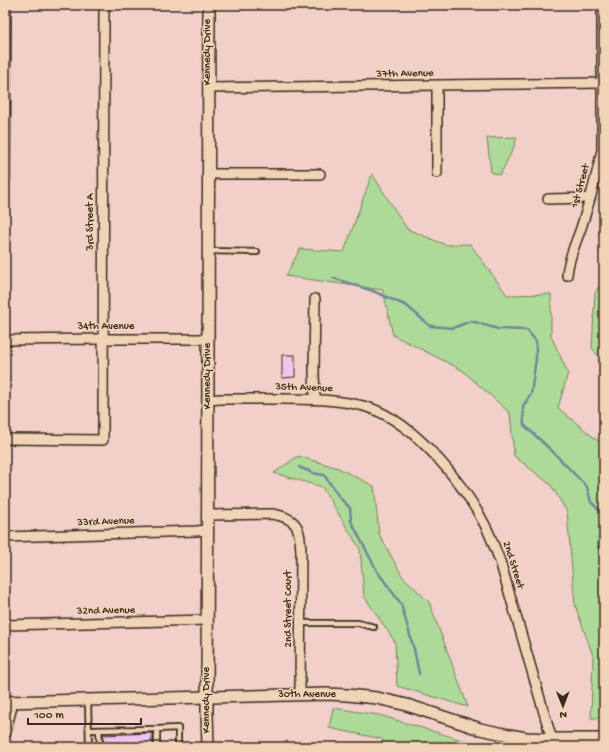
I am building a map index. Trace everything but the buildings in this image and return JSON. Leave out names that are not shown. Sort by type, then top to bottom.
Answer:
[{"type":"street","points":[[5,179],[6,5]]},
{"type":"street","name":"3rd Street A","points":[[5,439],[103,440],[104,5]]},
{"type":"street","name":"Kennedy Drive","points":[[208,747],[209,5]]},
{"type":"street","name":"1st Street","points":[[567,275],[570,259],[590,198],[602,150],[602,5]]},
{"type":"street","name":"37th Avenue","points":[[208,88],[603,83]]},
{"type":"street","points":[[437,86],[438,173]]},
{"type":"street","points":[[209,174],[320,174]]},
{"type":"street","points":[[548,199],[590,198]]},
{"type":"street","points":[[314,299],[315,399]]},
{"type":"street","name":"34th Avenue","points":[[5,340],[208,339]]},
{"type":"street","name":"35th Avenue","points":[[208,400],[315,399],[345,402],[382,413],[395,420]]},
{"type":"street","name":"2nd Street","points":[[395,420],[434,453],[460,485],[485,524],[500,561],[553,743]]},
{"type":"street","name":"2nd Street Court","points":[[208,515],[272,514],[288,518],[296,525],[300,536],[300,694]]},
{"type":"street","name":"33rd Avenue","points":[[5,537],[208,530]]},
{"type":"street","name":"32nd Avenue","points":[[5,625],[208,620]]},
{"type":"street","name":"30th Avenue","points":[[9,702],[334,694],[377,698],[406,705],[480,729],[553,743],[604,739]]},
{"type":"street","points":[[5,735],[9,702]]},
{"type":"lane","points":[[208,251],[257,252]]},
{"type":"lane","points":[[301,623],[358,623],[374,627]]},
{"type":"lane","points":[[88,700],[89,747]]},
{"type":"lane","points":[[89,730],[178,728],[178,747]]},
{"type":"lane","points":[[157,729],[157,747]]},
{"type":"lane","points":[[99,730],[100,747]]},
{"type":"green space","points":[[517,137],[513,149],[500,175],[491,172],[487,138]]},
{"type":"green space","points":[[372,174],[407,229],[446,245],[470,244],[507,295],[551,294],[551,336],[568,373],[558,408],[604,446],[604,718],[591,718],[593,656],[575,605],[567,512],[551,485],[514,456],[510,413],[462,370],[393,335],[383,290],[286,276],[300,249],[344,252]]},
{"type":"green space","points":[[604,278],[604,363],[592,348],[595,293]]},
{"type":"green space","points":[[298,456],[338,468],[374,486],[379,534],[402,576],[429,602],[468,707],[397,686],[395,642],[364,596],[360,549],[322,487],[274,473]]},
{"type":"green space","points":[[333,708],[379,715],[485,747],[389,747],[382,739],[329,728]]},
{"type":"waterway","points":[[333,278],[373,291],[407,306],[430,326],[453,328],[471,321],[498,329],[527,330],[536,341],[536,358],[531,394],[523,406],[524,425],[587,487],[591,502],[602,513],[598,547],[604,564]]},
{"type":"waterway","points":[[299,467],[313,473],[324,475],[340,498],[350,508],[351,521],[377,571],[401,604],[414,649],[419,674]]},
{"type":"waterway","points":[[421,742],[430,747]]}]
